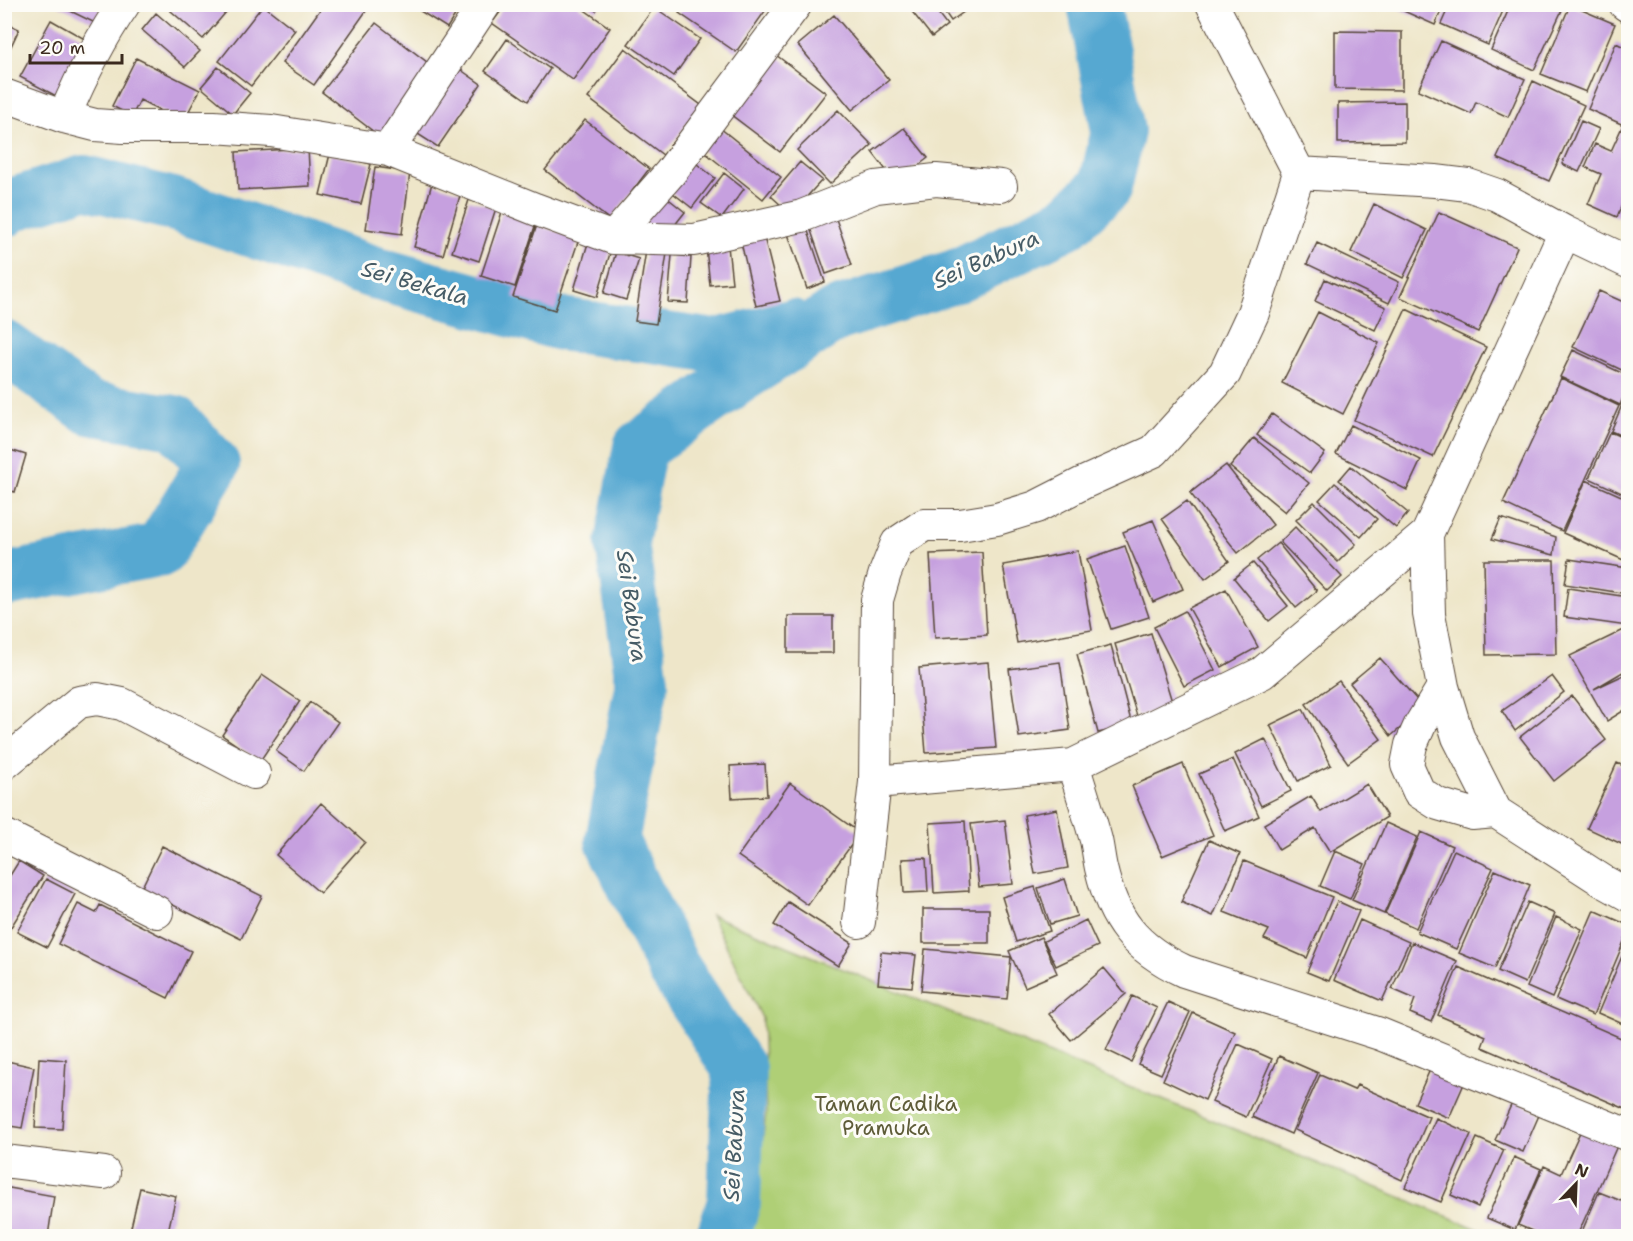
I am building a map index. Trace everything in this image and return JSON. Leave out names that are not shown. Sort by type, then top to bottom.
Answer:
[{"type":"street","points":[[64,117],[84,69],[124,4]]},
{"type":"street","points":[[388,150],[485,4]]},
{"type":"street","points":[[613,238],[670,173],[796,4]]},
{"type":"street","points":[[860,922],[875,782],[877,600],[897,543],[924,525],[960,525],[997,519],[1036,507],[1154,451],[1225,373],[1253,313],[1299,173],[1212,4]]},
{"type":"street","points":[[4,95],[64,117],[95,125],[214,127],[271,131],[388,150],[613,238],[694,240],[802,216],[876,187],[936,180],[1001,186]]},
{"type":"street","points":[[1299,173],[1468,185],[1497,195],[1565,232],[1629,262]]},
{"type":"street","points":[[875,782],[1073,765],[1262,673],[1427,534],[1565,232]]},
{"type":"street","points":[[1427,534],[1429,614],[1443,687],[1458,737],[1496,812],[1603,881],[1629,895]]},
{"type":"street","points":[[1443,687],[1420,724],[1411,746],[1407,765],[1419,792],[1438,804],[1472,814],[1496,812]]},
{"type":"street","points":[[4,764],[79,702],[97,699],[122,704],[254,773]]},
{"type":"street","points":[[1073,765],[1112,906],[1128,932],[1161,960],[1184,971],[1380,1034],[1629,1136]]},
{"type":"street","points":[[4,835],[157,912]]},
{"type":"street","points":[[4,1161],[104,1173]]},
{"type":"green space","name":"Taman Cadika Pramuka","points":[[711,915],[1495,1236],[744,1236],[754,1203],[766,1113],[762,1018]]},
{"type":"building","points":[[56,4],[103,4],[95,23]]},
{"type":"building","points":[[163,4],[233,4],[203,39]]},
{"type":"building","points":[[324,4],[371,4],[314,85],[282,63]]},
{"type":"building","points":[[409,4],[462,4],[447,28]]},
{"type":"building","points":[[506,4],[576,4],[610,28],[573,80],[492,23]]},
{"type":"building","points":[[587,4],[601,4],[596,11]]},
{"type":"building","points":[[685,4],[764,4],[768,7],[736,52],[679,13]]},
{"type":"building","points":[[906,4],[931,4],[947,25],[932,37]]},
{"type":"building","points":[[939,4],[975,4],[951,21]]},
{"type":"building","points":[[1388,4],[1444,4],[1435,25]]},
{"type":"building","points":[[1450,4],[1506,4],[1488,45],[1441,24]]},
{"type":"building","points":[[1511,4],[1555,4],[1563,8],[1534,70],[1491,50]]},
{"type":"building","points":[[263,5],[295,30],[251,86],[219,61]]},
{"type":"building","points":[[1570,5],[1615,24],[1586,92],[1541,74]]},
{"type":"building","points":[[654,7],[700,39],[674,76],[628,44]]},
{"type":"building","points":[[156,13],[200,51],[185,67],[142,30]]},
{"type":"building","points":[[834,15],[889,80],[852,110],[798,45]]},
{"type":"building","points":[[51,20],[90,42],[60,98],[20,77]]},
{"type":"building","points":[[4,22],[19,29],[6,57],[4,56]]},
{"type":"building","points":[[376,23],[436,69],[382,138],[322,92]]},
{"type":"building","points":[[1335,31],[1402,32],[1402,90],[1335,89]]},
{"type":"building","points":[[507,39],[550,69],[528,101],[485,71]]},
{"type":"building","points":[[1441,41],[1525,79],[1508,117],[1476,102],[1471,114],[1418,90]]},
{"type":"building","points":[[1616,43],[1628,49],[1628,127],[1588,109]]},
{"type":"building","points":[[625,48],[701,105],[663,155],[588,98]]},
{"type":"building","points":[[776,55],[826,93],[780,152],[730,114]]},
{"type":"building","points":[[136,58],[200,90],[183,122],[140,100],[132,116],[112,106]]},
{"type":"building","points":[[454,65],[481,84],[438,147],[410,129]]},
{"type":"building","points":[[218,67],[250,93],[233,114],[201,87]]},
{"type":"building","points":[[1533,81],[1584,105],[1549,181],[1497,158]]},
{"type":"building","points":[[1405,102],[1405,142],[1338,143],[1338,103]]},
{"type":"building","points":[[838,110],[872,145],[830,184],[797,150]]},
{"type":"building","points":[[585,120],[649,169],[610,220],[545,170]]},
{"type":"building","points":[[1581,121],[1599,129],[1579,172],[1562,164]]},
{"type":"building","points":[[1622,127],[1628,130],[1628,190],[1617,217],[1588,204],[1601,174],[1585,167],[1595,144],[1611,151]]},
{"type":"building","points":[[720,128],[781,177],[763,199],[702,150]]},
{"type":"building","points":[[904,128],[928,158],[896,183],[872,152]]},
{"type":"building","points":[[308,148],[310,186],[238,190],[236,152]]},
{"type":"building","points":[[330,154],[371,164],[361,204],[320,195]]},
{"type":"building","points":[[693,161],[715,178],[692,208],[669,190]]},
{"type":"building","points":[[800,162],[822,180],[801,203],[782,206],[771,196]]},
{"type":"building","points":[[375,167],[410,172],[402,234],[366,229]]},
{"type":"building","points":[[724,173],[744,189],[722,218],[701,203]]},
{"type":"building","points":[[432,183],[461,192],[443,255],[414,247]]},
{"type":"building","points":[[665,196],[685,212],[674,226],[642,224]]},
{"type":"building","points":[[469,200],[496,208],[479,261],[452,252]]},
{"type":"building","points":[[1374,204],[1427,230],[1403,278],[1351,252]]},
{"type":"building","points":[[502,212],[536,223],[515,287],[481,276]]},
{"type":"building","points":[[1439,212],[1517,247],[1478,332],[1400,297]]},
{"type":"building","points":[[835,216],[852,265],[826,274],[809,225]]},
{"type":"building","points":[[537,225],[579,239],[555,310],[513,297]]},
{"type":"building","points":[[806,225],[825,282],[807,289],[787,231]]},
{"type":"building","points":[[763,233],[780,301],[756,306],[740,238]]},
{"type":"building","points":[[588,243],[611,250],[597,297],[574,290]]},
{"type":"building","points":[[1317,243],[1399,282],[1389,303],[1307,264]]},
{"type":"building","points":[[647,244],[668,247],[656,324],[635,321]]},
{"type":"building","points":[[728,246],[732,283],[710,285],[706,248]]},
{"type":"building","points":[[616,252],[639,259],[626,300],[604,293]]},
{"type":"building","points":[[672,255],[691,257],[688,303],[668,302]]},
{"type":"building","points":[[1325,279],[1386,307],[1375,330],[1315,301]]},
{"type":"building","points":[[1599,291],[1628,304],[1628,373],[1573,347]]},
{"type":"building","points":[[1406,309],[1486,347],[1433,457],[1354,420]]},
{"type":"building","points":[[1318,312],[1379,343],[1343,414],[1282,383]]},
{"type":"building","points":[[1573,350],[1628,376],[1628,385],[1620,405],[1560,377]]},
{"type":"building","points":[[1561,378],[1619,406],[1562,531],[1503,503]]},
{"type":"building","points":[[1628,391],[1628,439],[1611,431]]},
{"type":"building","points":[[1272,414],[1325,453],[1310,473],[1257,435]]},
{"type":"building","points":[[1351,425],[1421,460],[1407,490],[1336,454]]},
{"type":"building","points":[[1610,432],[1628,440],[1628,496],[1589,478]]},
{"type":"building","points":[[1254,438],[1309,483],[1285,512],[1230,467]]},
{"type":"building","points":[[4,448],[26,455],[15,492],[4,489]]},
{"type":"building","points":[[1226,465],[1273,525],[1238,553],[1190,493]]},
{"type":"building","points":[[1351,466],[1408,513],[1396,528],[1339,480]]},
{"type":"building","points":[[1586,480],[1628,499],[1628,562],[1563,533]]},
{"type":"building","points":[[1335,483],[1377,519],[1361,537],[1319,500]]},
{"type":"building","points":[[1187,501],[1229,561],[1205,579],[1162,519]]},
{"type":"building","points":[[1314,502],[1356,544],[1338,562],[1296,520]]},
{"type":"building","points":[[1501,518],[1556,537],[1554,555],[1492,539]]},
{"type":"building","points":[[1153,520],[1183,589],[1153,602],[1123,532]]},
{"type":"building","points":[[1295,527],[1342,577],[1327,591],[1280,542]]},
{"type":"building","points":[[1278,543],[1317,591],[1296,608],[1257,560]]},
{"type":"building","points":[[1125,546],[1149,617],[1111,629],[1087,559]]},
{"type":"building","points":[[1078,551],[1092,630],[1017,643],[1003,565]]},
{"type":"building","points":[[982,552],[987,635],[935,638],[930,554]]},
{"type":"building","points":[[1569,559],[1628,568],[1628,594],[1565,584]]},
{"type":"building","points":[[1484,560],[1554,560],[1556,654],[1486,655]]},
{"type":"building","points":[[1253,563],[1288,606],[1269,621],[1234,578]]},
{"type":"building","points":[[1568,588],[1628,597],[1627,626],[1564,617]]},
{"type":"building","points":[[1226,589],[1258,647],[1222,667],[1189,608]]},
{"type":"building","points":[[1185,611],[1215,670],[1184,686],[1154,627]]},
{"type":"building","points":[[788,616],[833,616],[833,653],[788,653]]},
{"type":"building","points":[[1628,628],[1628,669],[1594,689],[1628,673],[1628,708],[1607,721],[1570,656]]},
{"type":"building","points":[[1151,633],[1173,705],[1137,716],[1115,644]]},
{"type":"building","points":[[1111,645],[1132,725],[1098,733],[1077,654]]},
{"type":"building","points":[[1380,658],[1424,708],[1391,736],[1350,683]]},
{"type":"building","points":[[988,662],[996,748],[926,753],[919,668]]},
{"type":"building","points":[[1060,662],[1070,730],[1019,737],[1009,669]]},
{"type":"building","points":[[262,675],[300,701],[260,761],[222,735]]},
{"type":"building","points":[[1552,676],[1564,692],[1515,731],[1502,711]]},
{"type":"building","points":[[1339,681],[1381,739],[1348,763],[1306,704]]},
{"type":"building","points":[[1572,696],[1606,740],[1554,781],[1520,737]]},
{"type":"building","points":[[310,702],[338,722],[304,771],[276,751]]},
{"type":"building","points":[[1303,709],[1331,765],[1298,781],[1270,725]]},
{"type":"building","points":[[1265,739],[1291,791],[1261,806],[1235,754]]},
{"type":"building","points":[[1233,759],[1259,816],[1225,831],[1199,774]]},
{"type":"building","points":[[1617,763],[1628,768],[1628,847],[1587,828]]},
{"type":"building","points":[[765,764],[767,796],[732,798],[730,766]]},
{"type":"building","points":[[1183,764],[1213,835],[1162,856],[1132,786]]},
{"type":"building","points":[[790,783],[860,833],[808,905],[738,856]]},
{"type":"building","points":[[1367,784],[1387,817],[1330,852],[1315,828],[1279,850],[1264,824],[1311,796],[1321,812]]},
{"type":"building","points":[[321,803],[365,842],[320,893],[276,855]]},
{"type":"building","points":[[1057,809],[1068,868],[1035,874],[1024,815]]},
{"type":"building","points":[[1005,820],[1013,884],[979,887],[971,824]]},
{"type":"building","points":[[965,821],[969,891],[934,893],[930,823]]},
{"type":"building","points":[[1386,823],[1417,837],[1384,914],[1352,900]]},
{"type":"building","points":[[1421,832],[1452,846],[1416,928],[1385,914]]},
{"type":"building","points":[[1209,840],[1240,854],[1213,916],[1181,902]]},
{"type":"building","points":[[162,846],[262,896],[241,939],[141,889]]},
{"type":"building","points":[[1454,850],[1493,868],[1456,949],[1417,932]]},
{"type":"building","points":[[1335,851],[1365,864],[1350,899],[1320,886]]},
{"type":"building","points":[[926,858],[928,892],[904,893],[902,859]]},
{"type":"building","points":[[19,861],[43,876],[6,935],[4,934],[4,885]]},
{"type":"building","points":[[1244,861],[1332,897],[1307,958],[1264,939],[1269,930],[1224,912]]},
{"type":"building","points":[[1495,870],[1530,885],[1495,968],[1459,953]]},
{"type":"building","points":[[46,879],[75,894],[47,947],[17,932]]},
{"type":"building","points":[[1065,879],[1077,916],[1050,924],[1038,888]]},
{"type":"building","points":[[1035,887],[1050,931],[1016,942],[1002,897]]},
{"type":"building","points":[[1337,901],[1359,911],[1329,981],[1307,972]]},
{"type":"building","points":[[788,902],[852,943],[838,966],[774,925]]},
{"type":"building","points":[[1528,902],[1555,914],[1525,983],[1498,971]]},
{"type":"building","points":[[78,904],[96,913],[100,905],[191,951],[168,998],[58,944]]},
{"type":"building","points":[[923,909],[989,909],[989,943],[923,943]]},
{"type":"building","points":[[1594,910],[1628,925],[1628,932],[1593,1015],[1556,999]]},
{"type":"building","points":[[1556,917],[1582,929],[1552,998],[1527,987]]},
{"type":"building","points":[[1086,920],[1098,946],[1056,966],[1044,941]]},
{"type":"building","points":[[1360,920],[1409,942],[1382,1001],[1334,980]]},
{"type":"building","points":[[1041,937],[1057,973],[1025,987],[1009,951]]},
{"type":"building","points":[[1412,942],[1457,961],[1431,1022],[1410,1013],[1415,999],[1392,989]]},
{"type":"building","points":[[1628,942],[1628,1016],[1625,1025],[1598,1013]]},
{"type":"building","points":[[925,949],[1011,957],[1007,999],[921,991]]},
{"type":"building","points":[[881,952],[916,955],[912,987],[878,984]]},
{"type":"building","points":[[1458,967],[1628,1041],[1628,1110],[1482,1047],[1486,1036],[1438,1015]]},
{"type":"building","points":[[1104,968],[1126,994],[1071,1040],[1049,1014]]},
{"type":"building","points":[[1132,996],[1157,1008],[1131,1062],[1106,1050]]},
{"type":"building","points":[[1168,1002],[1190,1012],[1161,1074],[1138,1064]]},
{"type":"building","points":[[1193,1013],[1235,1032],[1205,1100],[1163,1080]]},
{"type":"building","points":[[1238,1044],[1272,1059],[1246,1117],[1212,1102]]},
{"type":"building","points":[[1279,1056],[1318,1073],[1291,1134],[1252,1117]]},
{"type":"building","points":[[39,1058],[66,1060],[62,1129],[35,1128]]},
{"type":"building","points":[[7,1061],[34,1067],[22,1128],[4,1125],[4,1074]]},
{"type":"building","points":[[1433,1063],[1467,1077],[1449,1118],[1415,1103]]},
{"type":"building","points":[[1320,1075],[1354,1090],[1357,1085],[1429,1117],[1402,1180],[1295,1130]]},
{"type":"building","points":[[1513,1101],[1540,1113],[1523,1152],[1495,1140]]},
{"type":"building","points":[[1436,1118],[1471,1134],[1441,1202],[1405,1187]]},
{"type":"building","points":[[1581,1130],[1617,1146],[1577,1236],[1544,1236],[1518,1225],[1544,1166],[1561,1174]]},
{"type":"building","points":[[1477,1138],[1504,1150],[1478,1207],[1451,1195]]},
{"type":"building","points":[[1514,1157],[1541,1169],[1515,1230],[1487,1218]]},
{"type":"building","points":[[4,1187],[54,1196],[48,1236],[4,1236]]},
{"type":"building","points":[[140,1188],[176,1196],[167,1236],[129,1236]]},
{"type":"building","points":[[1628,1191],[1628,1236],[1580,1236],[1599,1192],[1624,1202]]},
{"type":"waterway","name":"Sei Babura","points":[[723,1236],[734,1202],[739,1069],[673,967],[612,841],[642,682],[622,543],[640,447],[742,375],[835,315],[956,276],[1066,223],[1105,187],[1118,131],[1094,4]]},
{"type":"waterway","name":"Sei Bekala","points":[[4,211],[8,206],[84,182],[173,204],[382,275],[561,324],[715,346],[792,326]]},
{"type":"waterway","name":"Sei Bekala","points":[[4,347],[90,408],[174,422],[213,464],[160,550],[4,580]]}]
